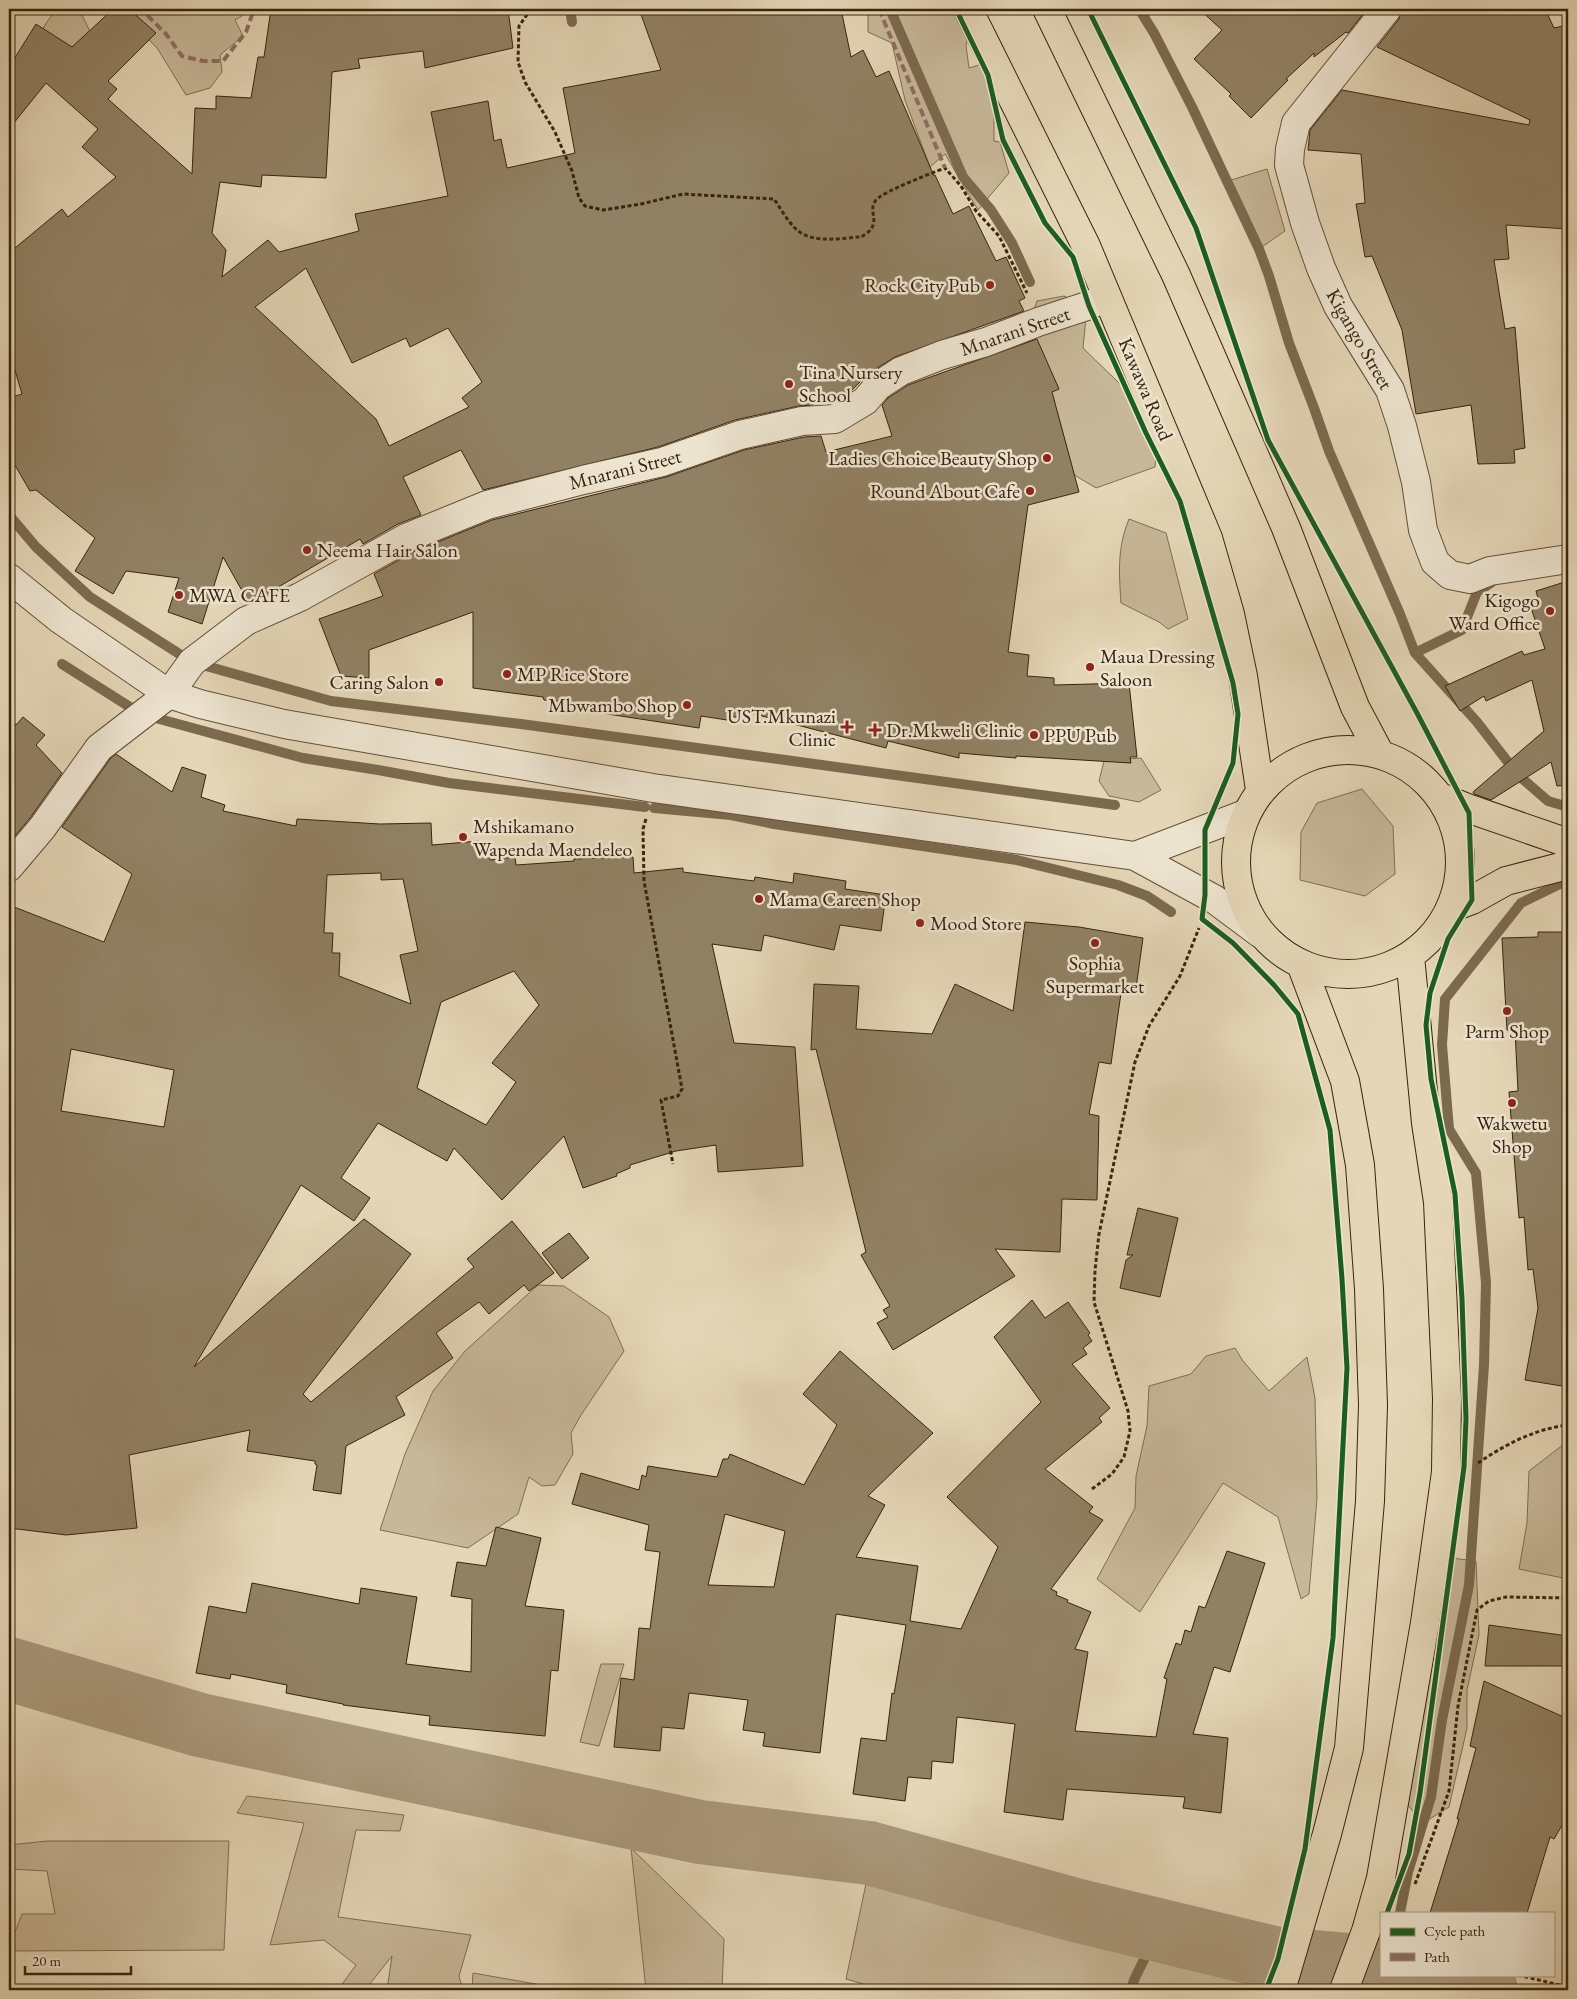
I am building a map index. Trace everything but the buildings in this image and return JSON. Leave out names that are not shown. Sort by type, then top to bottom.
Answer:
[{"type":"main road","name":"Kawawa Road","points":[[968,9],[1086,246],[1208,538],[1230,614],[1243,676],[1260,790]]},
{"type":"main road","points":[[1047,9],[1176,276],[1286,528],[1355,707],[1380,754]]},
{"type":"main road","points":[[1337,750],[1380,754],[1414,770],[1440,797],[1457,832],[1461,870],[1451,908],[1438,930],[1410,956],[1384,969],[1357,974],[1328,973],[1301,964],[1279,952],[1261,934],[1244,907],[1235,876],[1236,844],[1245,814],[1260,790],[1294,762],[1337,750]]},
{"type":"main road","points":[[1440,797],[1568,843]]},
{"type":"main road","points":[[1451,908],[1472,900],[1506,881],[1568,865]]},
{"type":"main road","points":[[1344,1990],[1366,1931],[1382,1868],[1425,1623],[1446,1472],[1446,1398],[1438,1202],[1426,1124],[1410,956]]},
{"type":"main road","points":[[1281,1990],[1327,1834],[1348,1748],[1370,1501],[1373,1405],[1369,1289],[1360,1165],[1345,1080],[1301,964]]},
{"type":"street","name":"Kigango Street","points":[[1387,9],[1296,123],[1290,149],[1289,165],[1305,223],[1321,268],[1338,306],[1390,390],[1402,426],[1416,482],[1424,530],[1435,562],[1450,575],[1470,579],[1490,571],[1568,559]]},
{"type":"street","name":"Mnarani Street","points":[[9,867],[42,828],[99,748],[169,694],[192,662],[246,621],[300,597],[406,538],[487,505],[582,480],[662,462],[740,434],[802,421],[835,420],[865,401],[878,386],[901,371],[942,355],[986,342],[1087,306],[1107,297]]},
{"type":"street","points":[[9,578],[61,620],[169,694],[200,704],[284,724],[653,788],[1136,856],[1245,814]]},
{"type":"street","points":[[1136,856],[1203,907],[1214,899],[1261,934]]},
{"type":"path","points":[[531,9],[519,26],[518,62],[525,82],[555,132],[572,171],[579,198],[585,206],[603,210],[684,194],[774,199],[796,230],[804,236],[816,239],[861,237],[867,234],[874,224],[876,200],[945,168],[961,186],[976,211],[999,236],[1026,291],[1038,322]]},
{"type":"path","points":[[653,788],[643,830],[644,880],[682,1089],[678,1096],[661,1100],[673,1164]]},
{"type":"path","points":[[1092,1488],[1112,1474],[1124,1457],[1130,1431],[1128,1411],[1094,1302],[1099,1234],[1135,1062],[1149,1026],[1180,976],[1203,907]]},
{"type":"path","points":[[1446,1472],[1478,1463],[1504,1445],[1551,1427],[1568,1424]]},
{"type":"path","points":[[1414,1886],[1449,1791],[1458,1706],[1477,1610],[1489,1601],[1506,1597],[1568,1598]]},
{"type":"path","points":[[1522,1976],[1568,1987]]},
{"type":"shaded area","points":[[56,9],[79,9],[109,70],[65,75],[43,28]]},
{"type":"shaded area","points":[[119,9],[238,9],[242,16],[235,20],[243,36],[220,55],[222,72],[210,88],[186,95],[157,48]]},
{"type":"shaded area","points":[[868,9],[956,9],[968,34],[966,46],[969,68],[982,64],[994,100],[994,141],[1000,142],[1009,173],[978,210],[945,154],[930,167],[905,100],[892,43],[868,32]]},
{"type":"shaded area","points":[[1267,169],[1285,231],[1259,249],[1228,181]]},
{"type":"shaded area","points":[[1064,296],[1087,306],[1083,348],[1159,422],[1155,467],[1096,488],[1066,470],[1020,350],[1037,301]]},
{"type":"shaded area","points":[[1129,519],[1166,533],[1188,619],[1168,629],[1159,622],[1121,603],[1119,571],[1121,550],[1122,540]]},
{"type":"shaded area","points":[[1141,758],[1161,790],[1139,802],[1109,796],[1099,781],[1104,761]]},
{"type":"shaded area","points":[[1362,789],[1393,826],[1395,874],[1365,896],[1300,880],[1301,832],[1317,803]]},
{"type":"shaded area","points":[[538,1285],[564,1286],[609,1317],[624,1351],[571,1433],[573,1454],[555,1485],[542,1486],[529,1477],[518,1514],[468,1548],[380,1530],[405,1454],[433,1391],[465,1351]]},
{"type":"shaded area","points":[[1235,1348],[1243,1361],[1269,1391],[1307,1357],[1315,1398],[1317,1498],[1309,1594],[1301,1599],[1278,1517],[1223,1483],[1140,1612],[1097,1579],[1135,1508],[1136,1476],[1147,1426],[1149,1386],[1191,1374],[1206,1356]]},
{"type":"shaded area","points":[[1568,1441],[1568,1579],[1519,1569],[1527,1523],[1529,1471]]},
{"type":"shaded area","points":[[1451,1558],[1476,1561],[1479,1635],[1467,1690],[1467,1728],[1449,1807],[1423,1823],[1406,1803]]},
{"type":"shaded area","points":[[601,1664],[624,1664],[599,1746],[580,1742]]},
{"type":"shaded area","points":[[247,1796],[404,1815],[400,1831],[356,1830],[338,1917],[471,1935],[459,1976],[463,1990],[387,1990],[392,1956],[365,1990],[338,1990],[356,1965],[324,1940],[270,1945],[304,1823],[237,1813]]},
{"type":"shaded area","points":[[47,1841],[229,1841],[224,1950],[9,1951],[9,1934],[15,1932],[22,1914],[55,1914],[47,1871],[9,1869],[9,1845]]},
{"type":"shaded area","points":[[631,1848],[724,1939],[722,1990],[646,1990]]},
{"type":"shaded area","points":[[868,1874],[1287,1966],[1276,1990],[884,1990],[846,1979]]},
{"type":"shaded area","points":[[473,1973],[570,1990],[472,1990]]},
{"type":"waterway","points":[[570,9],[572,22]]},
{"type":"waterway","points":[[890,9],[963,177],[991,210],[1012,243],[1030,282]]},
{"type":"waterway","points":[[1139,9],[1154,33],[1192,107],[1259,249],[1289,343],[1329,451],[1415,653],[1477,722],[1518,775],[1548,801],[1568,807]]},
{"type":"waterway","points":[[9,515],[36,547],[90,597],[192,662],[331,701],[521,724],[1115,805]]},
{"type":"waterway","points":[[1415,653],[1462,630],[1477,592],[1492,582]]},
{"type":"waterway","points":[[62,664],[141,714],[303,758],[449,783],[645,807]]},
{"type":"waterway","points":[[654,808],[731,815],[774,824],[1017,860],[1118,885],[1147,896],[1171,912]]},
{"type":"waterway","points":[[1400,1912],[1408,1872],[1431,1797],[1442,1720],[1469,1585],[1484,1365],[1486,1283],[1476,1173],[1449,1129],[1442,1045],[1445,999],[1521,903],[1568,880]]},
{"type":"waterway","points":[[9,1669],[200,1725],[700,1832],[869,1853],[1075,1910],[1278,1959],[1380,1968]]},
{"type":"waterway","points":[[1131,1990],[1158,1931]]},
{"type":"waterway","points":[[1425,1976],[1486,1990]]},
{"type":"marked path","points":[[137,9],[146,14],[166,34],[182,56],[203,61],[223,61],[246,32],[254,9]]},
{"type":"marked path","points":[[879,9],[945,168]]},
{"type":"cycle path","points":[[956,9],[988,75],[1003,140],[1045,223],[1073,257],[1089,306],[1146,433],[1180,501],[1233,683],[1238,714],[1233,763],[1205,830],[1205,895],[1202,919],[1233,943],[1274,985],[1298,1014],[1330,1130],[1347,1368],[1333,1638],[1305,1849],[1278,1959],[1266,1990]]},
{"type":"cycle path","points":[[1088,9],[1196,228],[1268,440],[1417,713],[1469,813],[1472,900],[1448,939],[1430,993],[1426,1025],[1431,1079],[1455,1194],[1462,1299],[1466,1419],[1464,1467],[1420,1793],[1409,1854],[1387,1912]]},
{"type":"place","name":"Rock City Pub","points":[[990,285]]},
{"type":"place","name":"Tina Nursery School","points":[[789,384]]},
{"type":"place","name":"Ladies Choice Beauty Shop","points":[[1047,458]]},
{"type":"place","name":"Round About Cafe","points":[[1030,491]]},
{"type":"place","name":"Neema Hair Salon","points":[[307,550]]},
{"type":"place","name":"MWA CAFE","points":[[179,595]]},
{"type":"place","name":"Kigogo Ward Office","points":[[1550,611]]},
{"type":"place","name":"Maua Dressing Saloon","points":[[1090,667]]},
{"type":"place","name":"MP Rice Store","points":[[507,674]]},
{"type":"place","name":"Caring Salon","points":[[439,682]]},
{"type":"place","name":"Mbwambo Shop","points":[[687,705]]},
{"type":"place","name":"UST.Mkunazi Clinic","points":[[847,727]]},
{"type":"place","name":"Dr.Mkweli Clinic","points":[[875,730]]},
{"type":"place","name":"PPU Pub","points":[[1034,735]]},
{"type":"place","name":"Mshikamano Wapenda Maendeleo","points":[[463,837]]},
{"type":"place","name":"Mama Careen Shop","points":[[759,899]]},
{"type":"place","name":"Mood Store","points":[[920,923]]},
{"type":"place","name":"Sophia Supermarket","points":[[1095,943]]},
{"type":"place","name":"Parm Shop","points":[[1507,1011]]},
{"type":"place","name":"Wakwetu Shop","points":[[1512,1103]]}]
